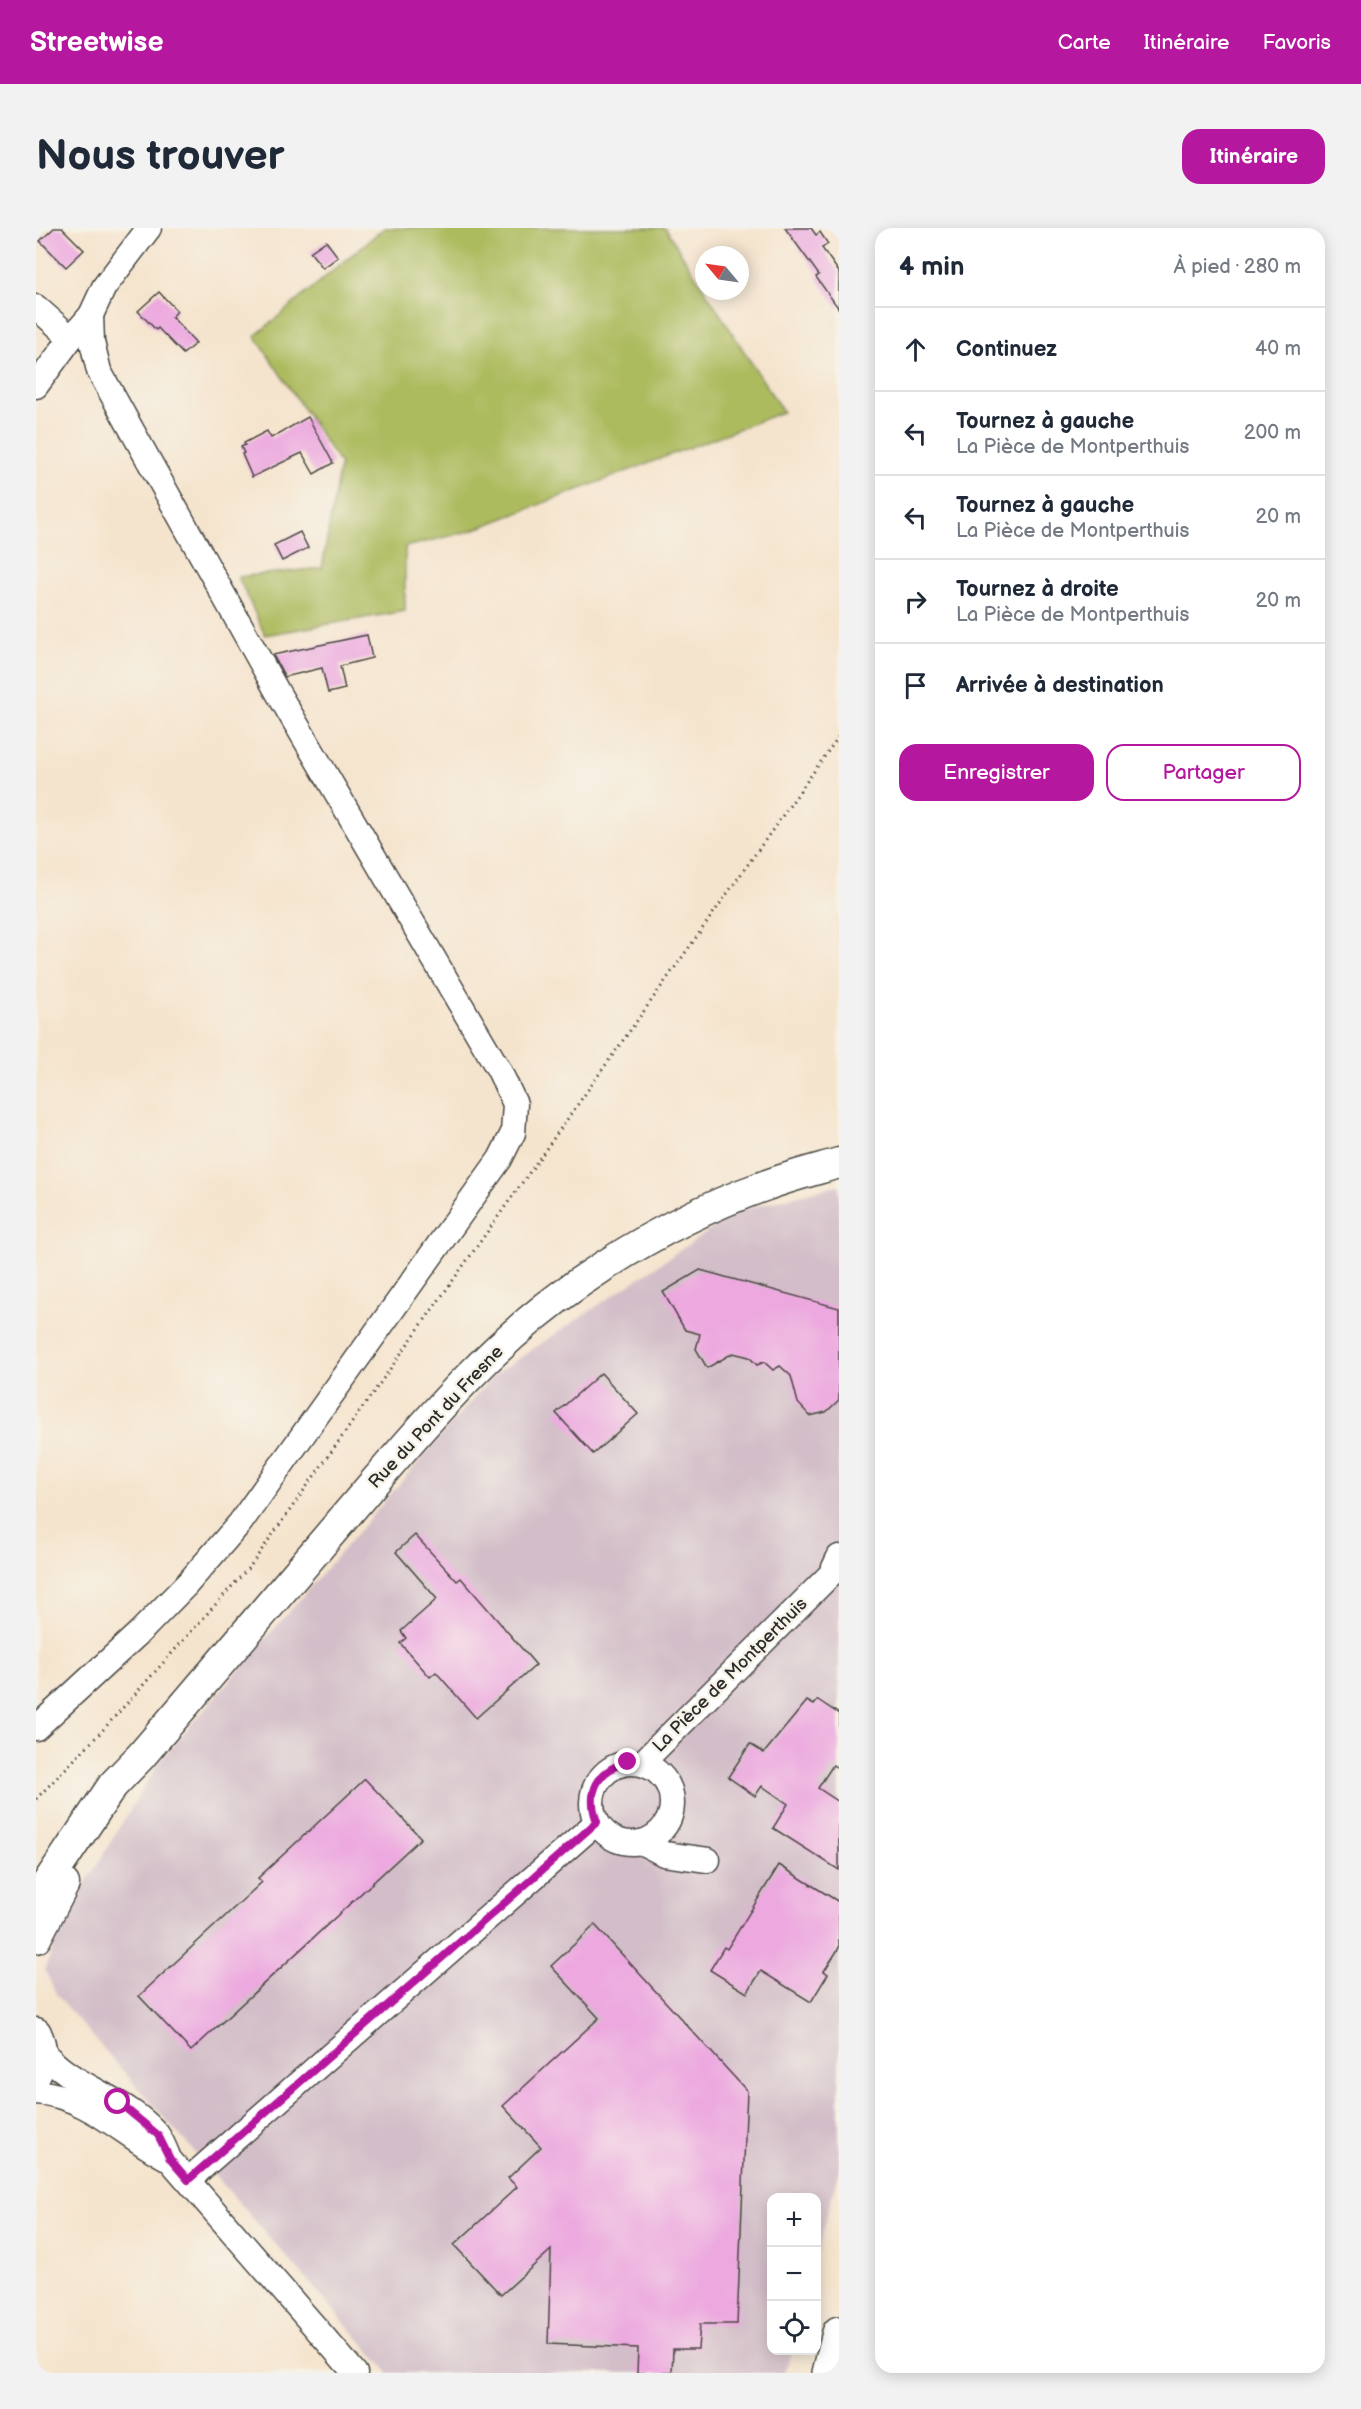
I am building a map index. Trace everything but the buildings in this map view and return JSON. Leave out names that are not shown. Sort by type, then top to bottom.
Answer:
[{"type":"highway","points":[[829,2373],[839,2333]]},
{"type":"main road","name":"Rue du Pont du Fresne","points":[[36,1900],[113,1785],[141,1756],[407,1444],[478,1366],[525,1324],[580,1282],[640,1244],[707,1209],[766,1185],[839,1163]]},
{"type":"main road","name":"Rue du Pont du Fresne","points":[[36,1938],[78,1859],[106,1817],[141,1756]]},
{"type":"street","points":[[36,386],[91,315],[104,287],[149,228]]},
{"type":"street","points":[[36,307],[71,338]]},
{"type":"street","points":[[36,1728],[187,1584],[240,1523],[500,1159],[513,1133],[515,1104],[499,1070],[278,693],[99,371],[92,342],[91,315]]},
{"type":"street","name":"La Pièce de Montperthuis","points":[[642,1763],[831,1574],[839,1557]]},
{"type":"street","name":"La Pièce de Montperthuis","points":[[597,1822],[592,1803],[596,1784],[604,1773],[628,1762],[642,1763],[654,1769],[664,1778],[670,1790],[672,1803],[670,1816],[664,1828],[653,1837],[641,1842]]},
{"type":"street","points":[[188,2180],[597,1822],[605,1833],[616,1839],[628,1843],[641,1842],[664,1854],[708,1860]]},
{"type":"street","points":[[38,2052],[63,2071],[118,2102],[158,2135],[170,2159],[355,2373]]},
{"type":"street","points":[[36,2092],[69,2098],[89,2108],[146,2148],[170,2159]]},
{"type":"path","points":[[36,1799],[101,1732],[251,1565],[839,736]]},
{"type":"shaded area","points":[[839,1185],[839,2168],[821,2238],[821,2193],[767,2193],[767,2355],[790,2355],[785,2373],[389,2373],[57,1996],[45,1971],[60,1926],[159,1762],[493,1376],[740,1210]]},
{"type":"green space","points":[[384,228],[665,228],[695,275],[695,300],[711,300],[783,412],[470,531],[405,547],[405,611],[265,635],[238,577],[322,568],[340,464],[255,336]]},
{"type":"route","points":[[118,2102],[158,2135],[170,2159],[188,2180],[597,1822],[592,1810],[592,1796],[596,1784],[604,1773],[628,1762]]}]
